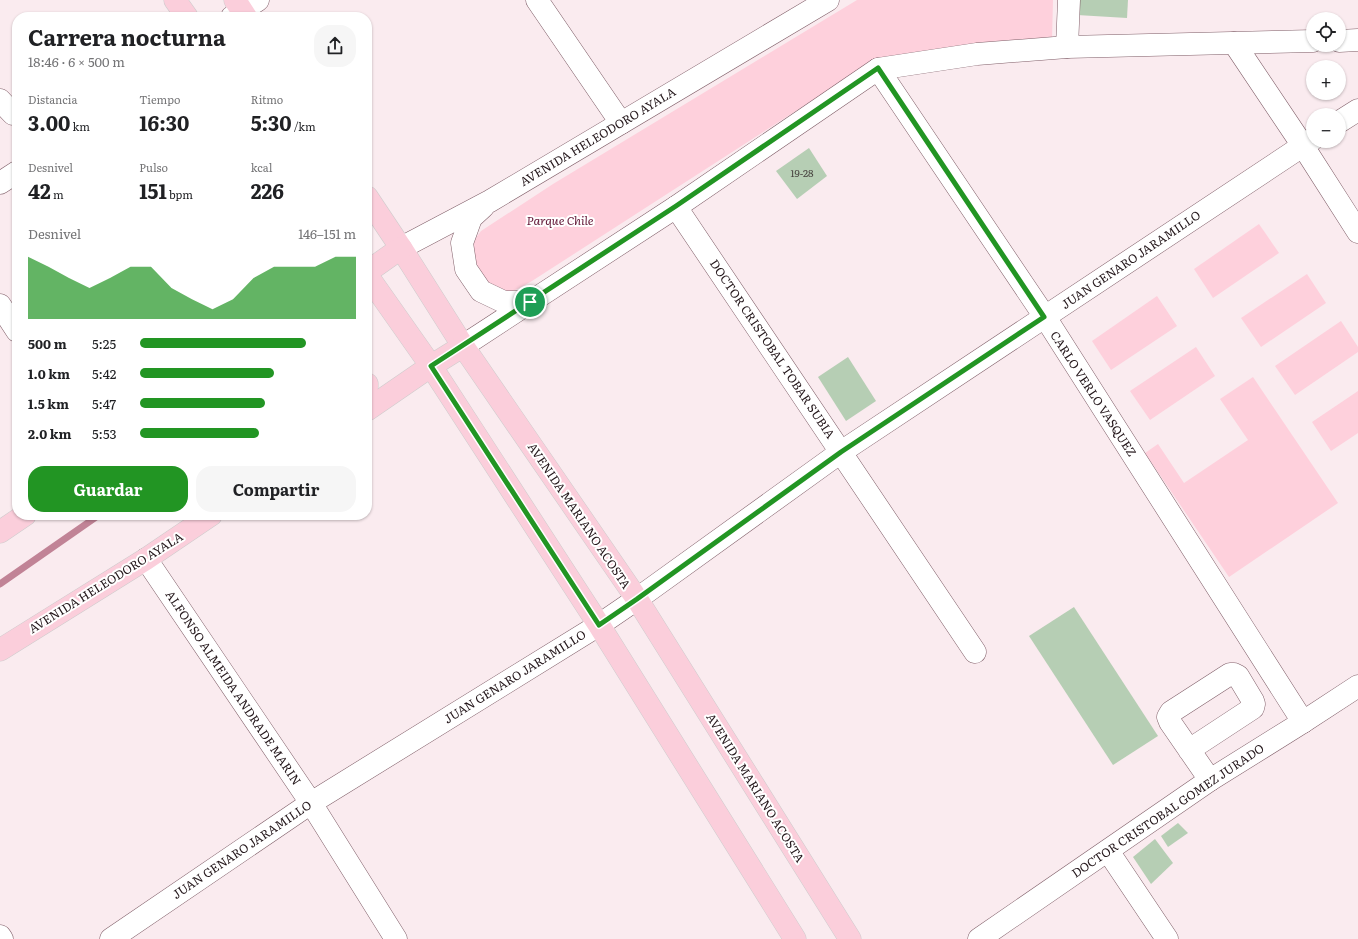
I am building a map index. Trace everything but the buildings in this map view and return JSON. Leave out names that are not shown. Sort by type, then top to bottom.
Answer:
[{"type":"main road","name":"AVENIDA MARIANO ACOSTA","points":[[372,204],[463,346],[637,599],[850,939]]},
{"type":"main road","name":"AVENIDA HELEODORO AYALA","points":[[372,270],[401,248]]},
{"type":"main road","points":[[372,281],[431,366],[599,625],[795,939]]},
{"type":"main road","points":[[372,407],[463,346]]},
{"type":"main road","points":[[0,532],[18,520]]},
{"type":"main road","name":"AVENIDA HELEODORO AYALA","points":[[0,650],[146,559],[204,520]]},
{"type":"street","points":[[537,0],[621,123]]},
{"type":"street","name":"AVENIDA HELEODORO AYALA","points":[[401,248],[490,201],[828,0]]},
{"type":"street","points":[[1067,47],[1069,0]]},
{"type":"street","points":[[1346,41],[1358,40]]},
{"type":"street","points":[[463,346],[676,206],[878,68],[977,54],[1067,47],[1306,41]]},
{"type":"street","points":[[1234,43],[1306,140]]},
{"type":"street","name":"CARLO VERLO VASQUEZ","points":[[878,68],[1044,317],[1303,722]]},
{"type":"street","points":[[0,100],[12,113]]},
{"type":"street","points":[[1346,118],[1358,110]]},
{"type":"street","name":"JUAN GENARO JARAMILLO","points":[[111,939],[311,803],[599,625],[841,452],[1306,144]]},
{"type":"street","points":[[1311,148],[1358,232]]},
{"type":"street","points":[[0,183],[12,175]]},
{"type":"street","points":[[490,201],[471,218],[462,243],[466,270],[481,290],[504,302],[530,302]]},
{"type":"street","name":"DOCTOR CRISTOBAL TOBAR SUBIA","points":[[676,206],[975,652]]},
{"type":"street","points":[[0,305],[12,323]]},
{"type":"street","name":"ALFONSO ALMEIDA ANDRADE MARIN","points":[[146,559],[311,803],[396,939]]},
{"type":"street","name":"DOCTOR CRISTOBAL GOMEZ JURADO","points":[[979,939],[1210,780],[1358,686]]},
{"type":"street","points":[[1189,750],[1210,780]]},
{"type":"street","points":[[1108,851],[1167,939]]},
{"type":"green space","name":"Parque Chile","points":[[857,0],[1053,0],[1052,40],[878,58],[532,281],[511,292],[487,290],[469,247],[481,231],[553,184]]},
{"type":"green space","points":[[1259,224],[1279,253],[1213,298],[1194,269]]},
{"type":"green space","points":[[1307,274],[1326,303],[1261,347],[1241,318]]},
{"type":"green space","points":[[1157,296],[1177,326],[1111,370],[1092,341]]},
{"type":"green space","points":[[1341,321],[1358,347],[1358,352],[1295,395],[1275,366]]},
{"type":"green space","points":[[1196,347],[1215,376],[1150,420],[1130,391]]},
{"type":"green space","points":[[1253,377],[1338,503],[1229,577],[1145,453],[1158,444],[1184,483],[1248,440],[1220,399]]},
{"type":"green space","points":[[1358,391],[1358,433],[1331,451],[1312,422]]},
{"type":"waterway","points":[[0,584],[92,520]]},
{"type":"route","points":[[878,68],[1044,317],[841,452],[599,625],[431,366],[530,302],[676,206],[878,68]]}]
